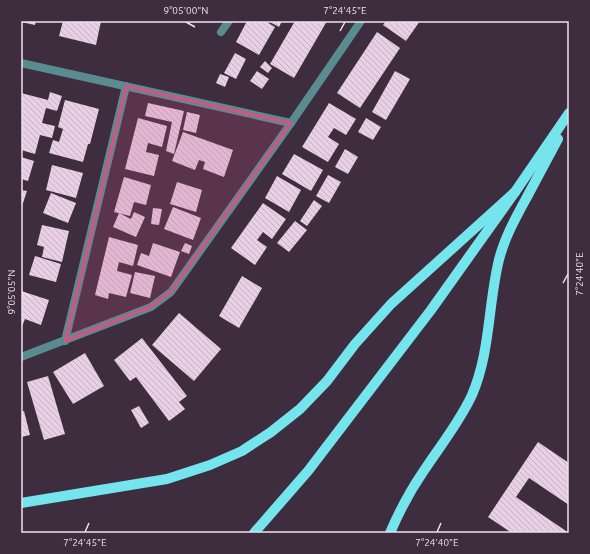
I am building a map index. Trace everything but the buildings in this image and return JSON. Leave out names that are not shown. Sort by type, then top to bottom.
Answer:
[{"type":"main road","points":[[254,533],[308,471],[431,310],[569,114]]},
{"type":"main road","points":[[390,533],[409,494],[462,415],[472,395],[481,370],[487,338],[492,292],[502,251],[517,216],[569,118]]},
{"type":"main road","points":[[21,503],[167,479],[210,465],[242,451],[271,432],[300,409],[327,381],[355,344],[391,304],[515,192]]},
{"type":"street","points":[[221,32],[229,21]]},
{"type":"street","points":[[21,357],[151,307],[171,292],[291,123],[361,21]]},
{"type":"street","points":[[21,63],[291,123]]},
{"type":"street","points":[[65,341],[126,86]]},
{"type":"highlighted area","points":[[126,86],[291,123],[171,292],[151,307],[65,341]]}]
